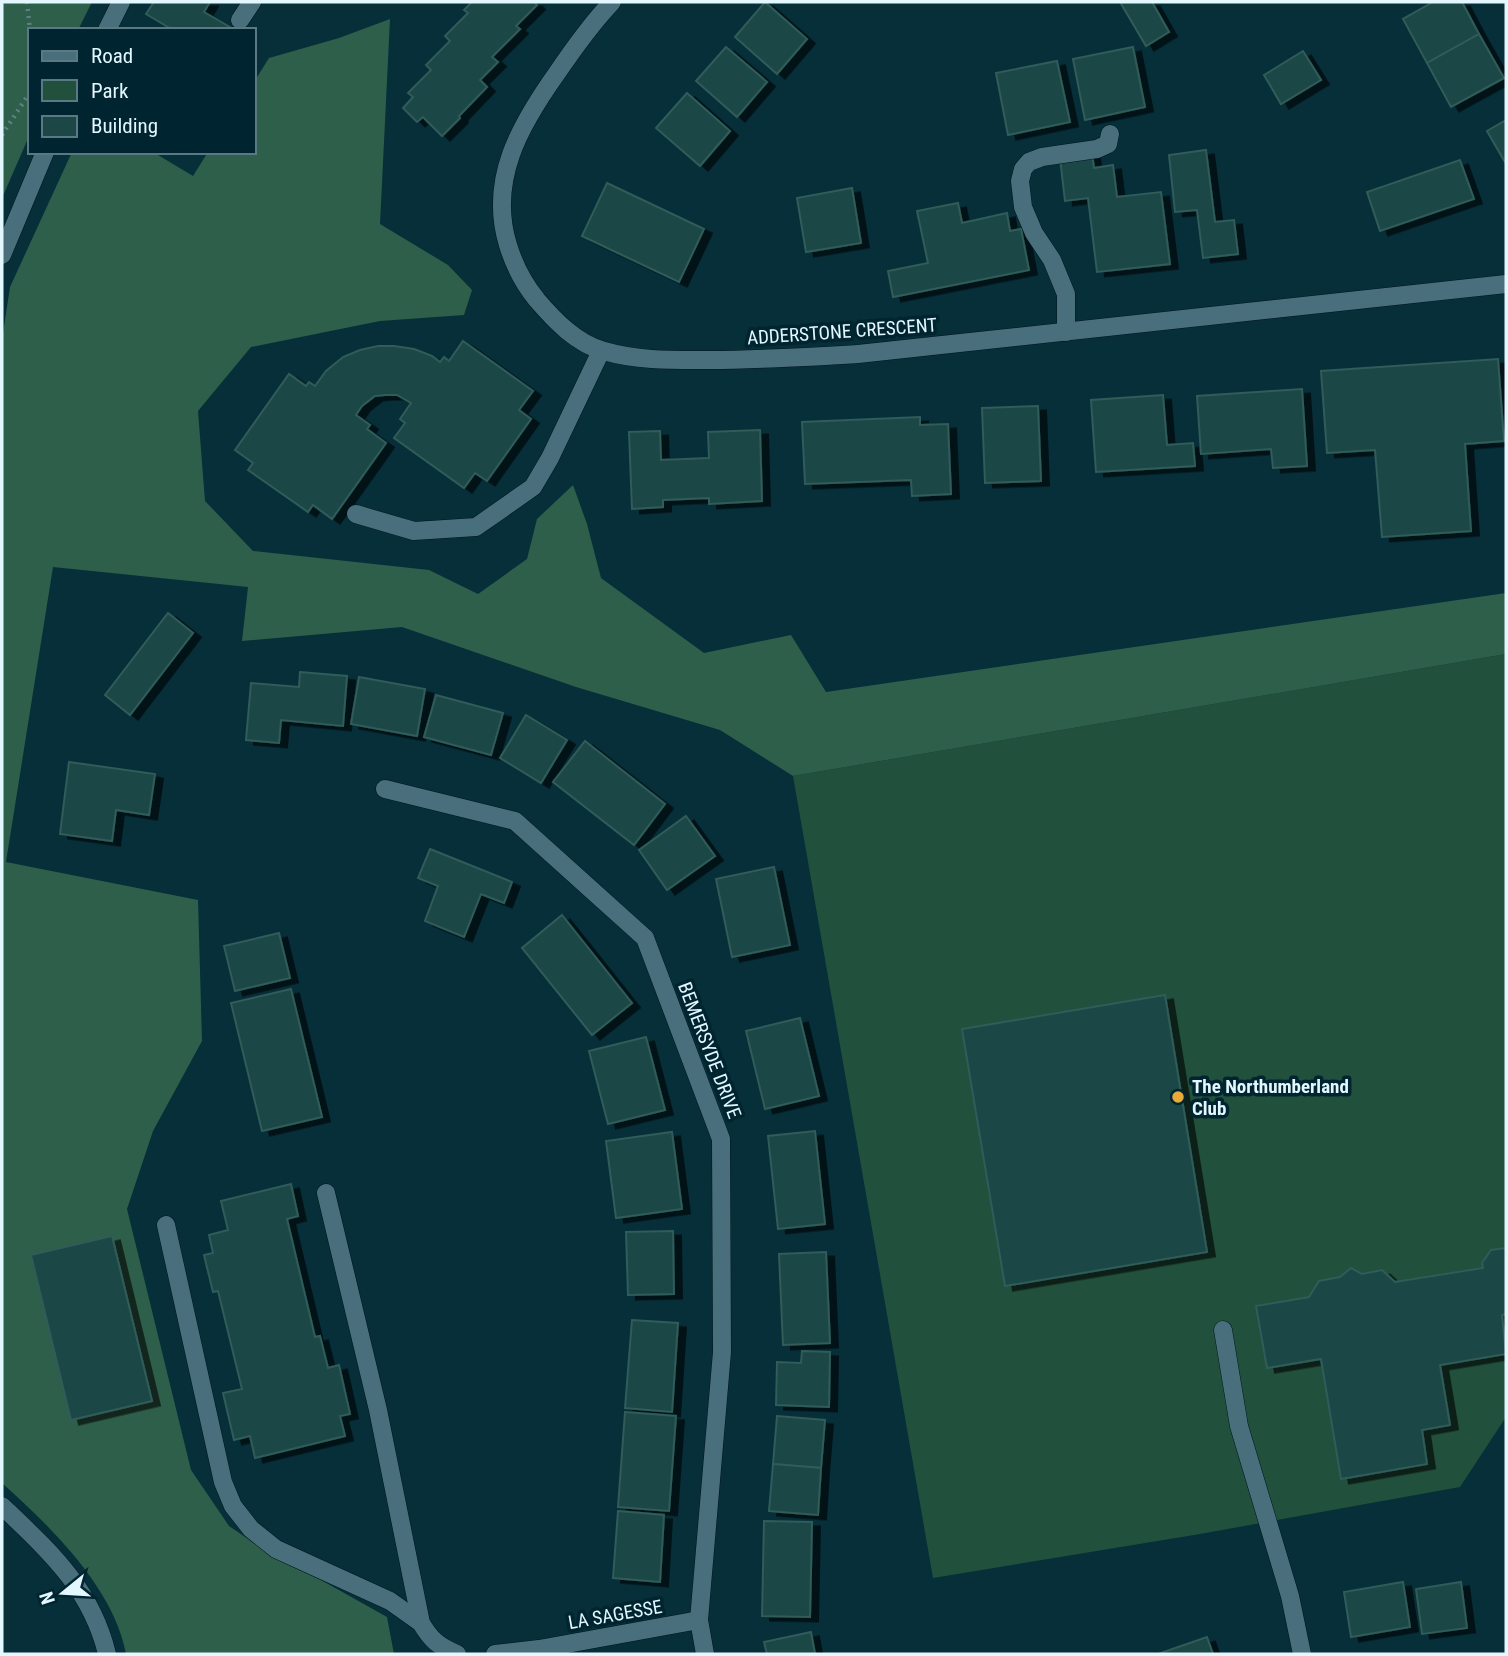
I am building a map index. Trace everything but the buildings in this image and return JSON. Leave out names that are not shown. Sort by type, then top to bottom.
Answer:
[{"type":"street","points":[[108,28],[121,2]]},
{"type":"street","points":[[240,20],[252,2]]},
{"type":"street","name":"ADDERSTONE CRESCENT","points":[[612,2],[589,27],[539,98],[517,137],[505,169],[501,199],[504,231],[513,260],[527,288],[552,319],[577,338],[601,351],[638,358],[677,360],[760,360],[858,354],[1506,284]]},
{"type":"street","points":[[1066,332],[1066,294],[1052,260],[1034,233],[1023,207],[1020,180],[1023,169],[1029,162],[1042,157],[1097,149],[1108,144],[1110,134]]},
{"type":"street","points":[[2,255],[44,154]]},
{"type":"street","points":[[356,514],[414,531],[476,527],[533,487],[550,458],[601,351]]},
{"type":"street","name":"BEMERSYDE DRIVE","points":[[385,789],[514,821],[645,938],[721,1139],[722,1352],[699,1620],[705,1654]]},
{"type":"street","points":[[326,1193],[378,1410],[421,1623],[430,1638],[457,1654]]},
{"type":"street","points":[[166,1225],[223,1482],[233,1506],[251,1529],[276,1549],[390,1601],[421,1623]]},
{"type":"street","points":[[1223,1330],[1239,1426],[1290,1596],[1302,1654]]},
{"type":"street","points":[[2,1506],[37,1539],[66,1572],[90,1607],[107,1654]]},
{"type":"street","name":"LA SAGESSE","points":[[495,1654],[539,1649],[699,1620]]},
{"type":"path","points":[[27,2],[30,28]]},
{"type":"path","points":[[2,135],[28,95]]},
{"type":"green space","points":[[2,2],[92,2],[79,28],[28,28],[28,139],[2,198]]},
{"type":"green space","points":[[390,19],[380,224],[448,265],[472,290],[464,315],[380,321],[251,347],[198,411],[205,501],[253,551],[429,570],[478,594],[527,559],[537,519],[573,485],[587,524],[601,578],[704,653],[791,635],[826,692],[1506,593],[1506,654],[793,776],[720,730],[576,687],[402,627],[242,641],[248,587],[53,567],[6,862],[198,900],[202,1041],[153,1131],[127,1209],[191,1470],[229,1526],[282,1562],[321,1580],[387,1617],[394,1654],[126,1654],[119,1629],[94,1582],[59,1539],[2,1483],[2,340],[10,287],[71,154],[156,154],[193,176],[207,154],[256,154],[256,79],[269,58],[339,38]]},
{"type":"green space","name":"The Northumberland Club","points":[[1506,654],[1506,1417],[1460,1487],[933,1578],[793,776]]},
{"type":"place","name":"The Northumberland Club","points":[[1178,1097]]}]
